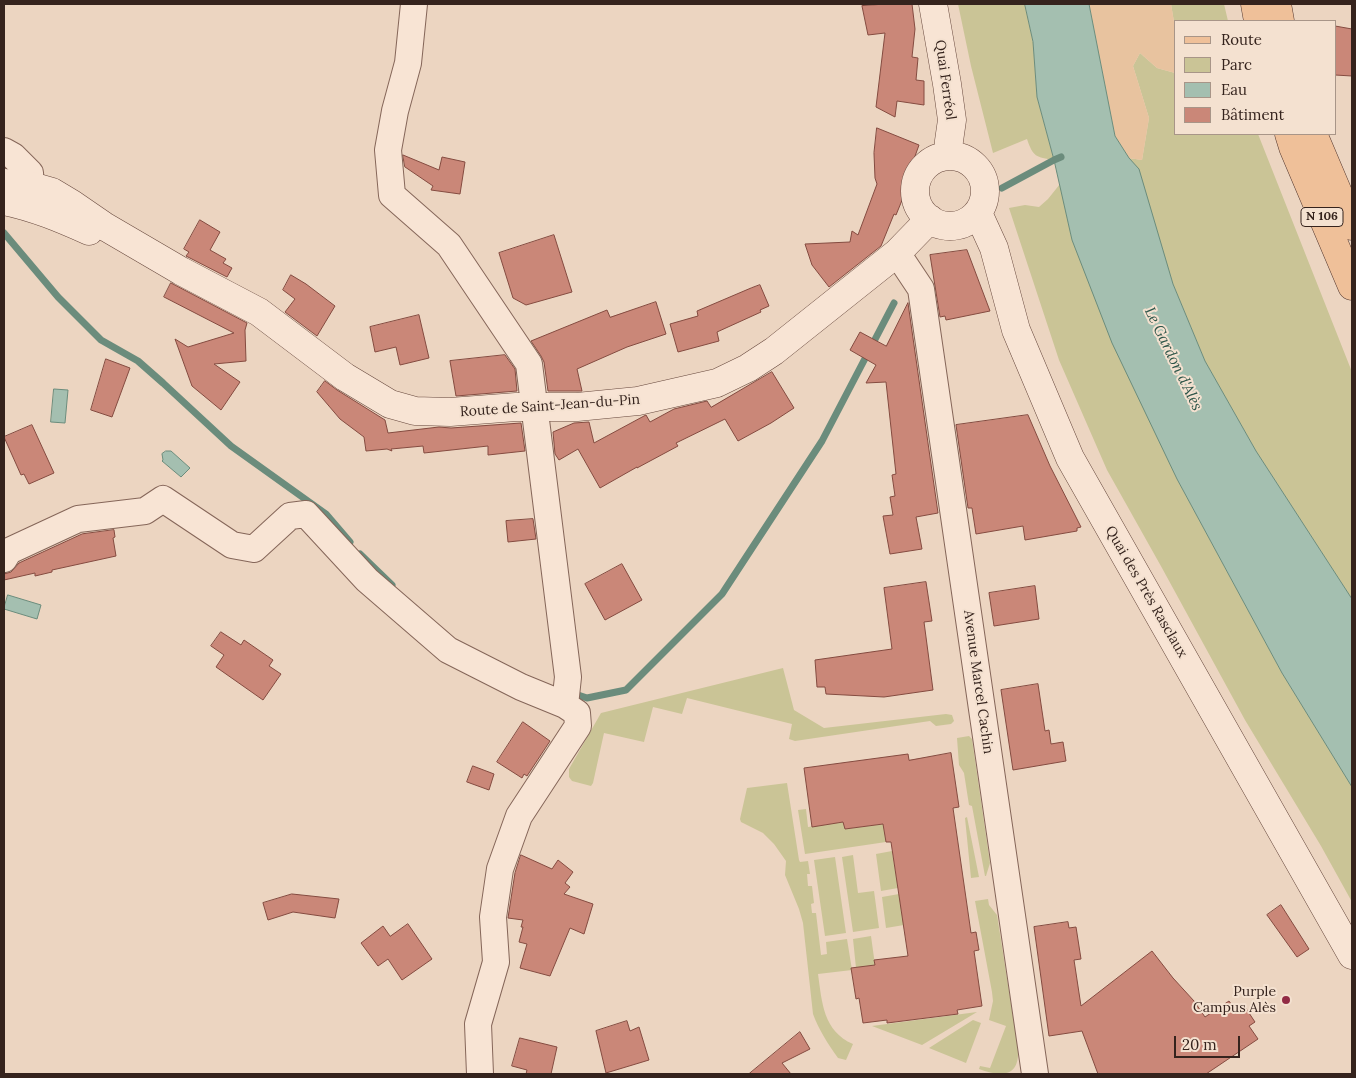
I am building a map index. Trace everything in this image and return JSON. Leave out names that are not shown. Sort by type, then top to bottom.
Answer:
[{"type":"main road","name":"Quai Ferréol","points":[[933,4],[948,84],[952,120],[948,141],[948,156]]},
{"type":"main road","points":[[1255,4],[1258,20]]},
{"type":"main road","points":[[1277,4],[1280,20]]},
{"type":"main road","name":"N 106","points":[[1289,135],[1352,286]]},
{"type":"main road","name":"N 106","points":[[1313,135],[1352,226]]},
{"type":"main road","points":[[948,156],[967,160],[981,175],[985,184],[983,204],[978,213],[970,220],[960,224],[924,226],[922,212],[915,191],[921,172],[928,164],[938,158],[948,156]]},
{"type":"main road","name":"Route de Saint-Jean-du-Pin","points":[[4,183],[31,186],[52,192],[104,226],[182,271],[259,312],[345,377],[390,404],[415,411],[450,412],[516,407],[577,407],[638,401],[717,383],[748,368],[774,351],[896,253],[924,226]]},
{"type":"main road","name":"Route de Saint-Jean-du-Pin","points":[[4,201],[20,204],[60,218],[100,236],[139,257],[182,271]]},
{"type":"main road","name":"Quai des Près Rasclaux","points":[[978,213],[994,248],[1016,330],[1070,458],[1352,954]]},
{"type":"street","points":[[414,4],[408,63],[395,111],[388,150],[392,195],[449,245],[529,364],[568,677],[565,705]]},
{"type":"street","points":[[4,151],[13,156],[30,173],[31,186]]},
{"type":"street","name":"Avenue Marcel Cachin","points":[[924,226],[921,289],[1035,1074]]},
{"type":"street","name":"Avenue Marcel Cachin","points":[[896,253],[921,289]]},
{"type":"street","points":[[4,559],[9,552],[78,519],[145,512],[163,499],[232,545],[254,549],[290,516],[306,514],[367,580],[448,650],[521,687],[565,705],[577,713],[578,726],[519,816],[500,869],[493,917],[496,962],[478,1024],[480,1074]]},
{"type":"green space","points":[[958,4],[1025,4],[1033,42],[1037,97],[1054,160],[1043,158],[1033,153],[1027,139],[993,153],[971,66]]},
{"type":"green space","points":[[1171,4],[1224,4],[1228,20],[1174,20],[1174,22]]},
{"type":"green space","points":[[1140,53],[1157,68],[1174,73],[1174,135],[1258,135],[1352,372],[1352,599],[1256,451],[1205,361],[1173,284],[1129,158],[1142,160],[1149,118],[1133,66]]},
{"type":"green space","points":[[1060,184],[1072,240],[1177,479],[1282,673],[1352,787],[1352,902],[1321,846],[1245,720],[1107,470],[1059,360],[1009,208],[1025,205],[1039,207]]},
{"type":"green space","points":[[783,668],[794,710],[824,728],[946,714],[952,715],[954,721],[951,724],[936,726],[930,721],[795,741],[789,739],[792,724],[687,698],[682,714],[653,707],[644,742],[604,733],[591,786],[572,781],[569,777],[569,769],[601,713]]},
{"type":"green space","points":[[969,736],[972,739],[990,863],[986,876],[972,806],[969,805],[964,773],[959,765],[957,738]]},
{"type":"green space","points":[[787,783],[799,860],[800,862],[808,861],[810,874],[807,874],[808,886],[812,886],[814,903],[811,904],[812,913],[816,913],[821,955],[827,954],[826,942],[847,939],[852,970],[818,974],[823,1005],[830,1024],[835,1032],[853,1044],[846,1060],[838,1058],[824,1037],[813,1014],[803,923],[785,875],[786,861],[774,844],[763,833],[741,822],[740,819],[747,788]]},
{"type":"green space","points":[[806,809],[808,827],[843,822],[845,829],[883,824],[886,842],[805,854],[798,810]]},
{"type":"green space","points":[[967,817],[979,877],[971,878],[965,818]]},
{"type":"green space","points":[[892,851],[898,888],[881,891],[876,854]]},
{"type":"green space","points":[[853,855],[858,893],[874,891],[879,928],[853,932],[842,857]]},
{"type":"green space","points":[[835,857],[846,933],[825,936],[814,860]]},
{"type":"green space","points":[[899,894],[904,925],[886,928],[882,897]]},
{"type":"green space","points":[[988,899],[989,905],[997,915],[1018,1048],[1016,1065],[1012,1070],[1002,1074],[979,1069],[980,1066],[990,1068],[1006,1026],[989,1020],[993,1001],[992,992],[975,901]]},
{"type":"green space","points":[[871,936],[875,965],[856,968],[853,939]]},
{"type":"green space","points":[[977,1012],[922,1045],[872,1026]]},
{"type":"green space","points":[[973,1020],[981,1023],[966,1063],[929,1048]]},
{"type":"sand","points":[[1089,4],[1171,4],[1174,22],[1174,73],[1157,68],[1140,53],[1133,66],[1149,118],[1142,160],[1129,158],[1115,136]]},
{"type":"water","name":"Le Gardon d'Alès","points":[[1025,4],[1089,4],[1115,136],[1129,158],[1139,169],[1173,284],[1205,361],[1256,451],[1352,599],[1352,787],[1282,673],[1177,479],[1112,343],[1072,240],[1054,160],[1037,97],[1033,42]]},
{"type":"water","points":[[54,389],[68,390],[65,423],[51,422]]},
{"type":"water","points":[[166,451],[171,451],[190,468],[181,477],[162,461],[162,454]]},
{"type":"water","points":[[8,595],[41,605],[37,619],[4,609]]},
{"type":"building","points":[[912,4],[915,29],[912,57],[918,58],[916,80],[924,81],[924,105],[897,101],[895,117],[876,107],[885,33],[868,35],[862,6]]},
{"type":"building","points":[[1336,26],[1352,29],[1352,76],[1336,75]]},
{"type":"building","points":[[877,128],[919,145],[904,187],[907,188],[881,246],[829,287],[812,265],[805,244],[850,242],[852,231],[858,235],[877,184],[874,153]]},
{"type":"building","points":[[403,155],[439,170],[442,157],[465,162],[460,194],[431,190],[433,186],[405,167]]},
{"type":"building","points":[[200,220],[220,232],[210,250],[226,259],[223,263],[232,268],[227,277],[186,256],[189,252],[184,249]]},
{"type":"building","points":[[554,235],[572,292],[526,305],[513,298],[499,253]]},
{"type":"building","points":[[967,250],[990,311],[946,320],[945,316],[940,317],[930,255]]},
{"type":"building","points":[[291,275],[335,306],[317,336],[285,312],[295,299],[283,290]]},
{"type":"building","points":[[171,283],[247,323],[245,330],[246,361],[214,364],[240,382],[221,410],[192,386],[175,339],[188,347],[234,333],[164,297]]},
{"type":"building","points":[[760,285],[769,306],[760,310],[761,312],[717,332],[719,341],[678,352],[670,324],[698,316],[697,311]]},
{"type":"building","points":[[656,302],[666,334],[627,347],[577,369],[582,391],[548,391],[544,362],[531,341],[607,310],[610,317]]},
{"type":"building","points":[[908,303],[938,513],[916,517],[922,549],[890,554],[883,516],[893,515],[890,497],[895,496],[892,475],[896,474],[886,382],[866,383],[876,365],[850,350],[860,332],[886,346]]},
{"type":"building","points":[[419,315],[429,358],[400,365],[396,347],[375,352],[370,327]]},
{"type":"building","points":[[505,355],[515,369],[517,391],[456,396],[450,361]]},
{"type":"building","points":[[106,359],[130,368],[112,417],[91,410]]},
{"type":"building","points":[[772,372],[794,408],[738,441],[725,419],[676,443],[678,446],[600,488],[578,449],[559,460],[555,454],[553,432],[574,423],[589,422],[594,443],[646,415],[650,422],[674,409],[707,401],[711,407]]},
{"type":"building","points":[[325,381],[385,420],[388,433],[439,427],[451,428],[521,423],[525,451],[488,455],[488,446],[424,453],[423,446],[391,449],[392,451],[387,449],[366,451],[364,437],[340,419],[317,392]]},
{"type":"building","points":[[1028,415],[1050,466],[1081,527],[1077,528],[1077,531],[1025,540],[1023,526],[976,534],[972,508],[968,508],[956,425]]},
{"type":"building","points":[[32,425],[54,473],[29,484],[24,474],[21,475],[4,437]]},
{"type":"building","points":[[533,519],[536,539],[508,542],[506,521]]},
{"type":"building","points":[[114,530],[115,537],[113,538],[116,556],[52,570],[52,572],[35,576],[35,573],[4,580],[4,574],[11,572],[19,563],[82,534]]},
{"type":"building","points":[[622,564],[642,600],[605,620],[585,584]]},
{"type":"building","points":[[926,582],[932,621],[924,622],[933,690],[884,697],[826,694],[825,687],[817,687],[815,660],[892,649],[884,588]]},
{"type":"building","points":[[1035,586],[1039,619],[994,626],[989,593]]},
{"type":"building","points":[[221,632],[241,645],[244,640],[273,660],[269,666],[281,674],[263,700],[216,667],[224,655],[211,646]]},
{"type":"building","points":[[1038,684],[1045,731],[1049,730],[1051,744],[1063,742],[1066,761],[1013,770],[1001,690]]},
{"type":"building","points":[[523,722],[550,741],[527,776],[524,774],[522,778],[497,762]]},
{"type":"building","points":[[951,753],[959,807],[953,808],[971,933],[976,932],[979,950],[974,951],[982,1006],[957,1010],[958,1014],[887,1023],[887,1020],[863,1023],[859,998],[856,999],[851,968],[875,965],[874,960],[908,956],[891,842],[886,842],[883,824],[845,829],[843,822],[812,827],[804,768],[908,754],[909,760]]},
{"type":"building","points":[[473,766],[494,774],[489,790],[467,782]]},
{"type":"building","points":[[521,855],[552,869],[558,860],[573,872],[565,883],[570,887],[564,894],[593,904],[584,934],[570,928],[550,976],[520,968],[527,944],[519,942],[523,920],[508,918],[515,873]]},
{"type":"building","points":[[292,894],[339,899],[335,918],[293,912],[268,920],[263,903]]},
{"type":"building","points":[[1281,905],[1309,949],[1297,957],[1267,915]]},
{"type":"building","points":[[1068,922],[1069,928],[1076,927],[1081,959],[1074,960],[1081,1006],[1152,951],[1205,1017],[1229,1001],[1237,1012],[1245,1007],[1255,1022],[1249,1026],[1258,1039],[1206,1074],[1098,1074],[1082,1031],[1049,1036],[1034,927]]},
{"type":"building","points":[[408,924],[432,959],[402,980],[388,959],[378,966],[361,943],[383,926],[390,936]]},
{"type":"building","points":[[627,1021],[630,1031],[639,1027],[649,1060],[606,1073],[596,1031]]},
{"type":"building","points":[[800,1032],[810,1049],[782,1063],[791,1074],[749,1074]]},
{"type":"building","points":[[520,1038],[557,1047],[551,1074],[526,1074],[527,1070],[512,1066]]},
{"type":"waterway","points":[[1002,188],[1061,157]]},
{"type":"waterway","points":[[4,233],[58,297],[101,340],[138,361],[231,446],[326,514],[350,542]]},
{"type":"waterway","points":[[572,693],[587,698],[626,690],[722,594],[822,441],[894,303]]},
{"type":"waterway","points":[[360,554],[392,585]]},
{"type":"place","name":"Purple Campus Alès","points":[[1286,1000]]}]
